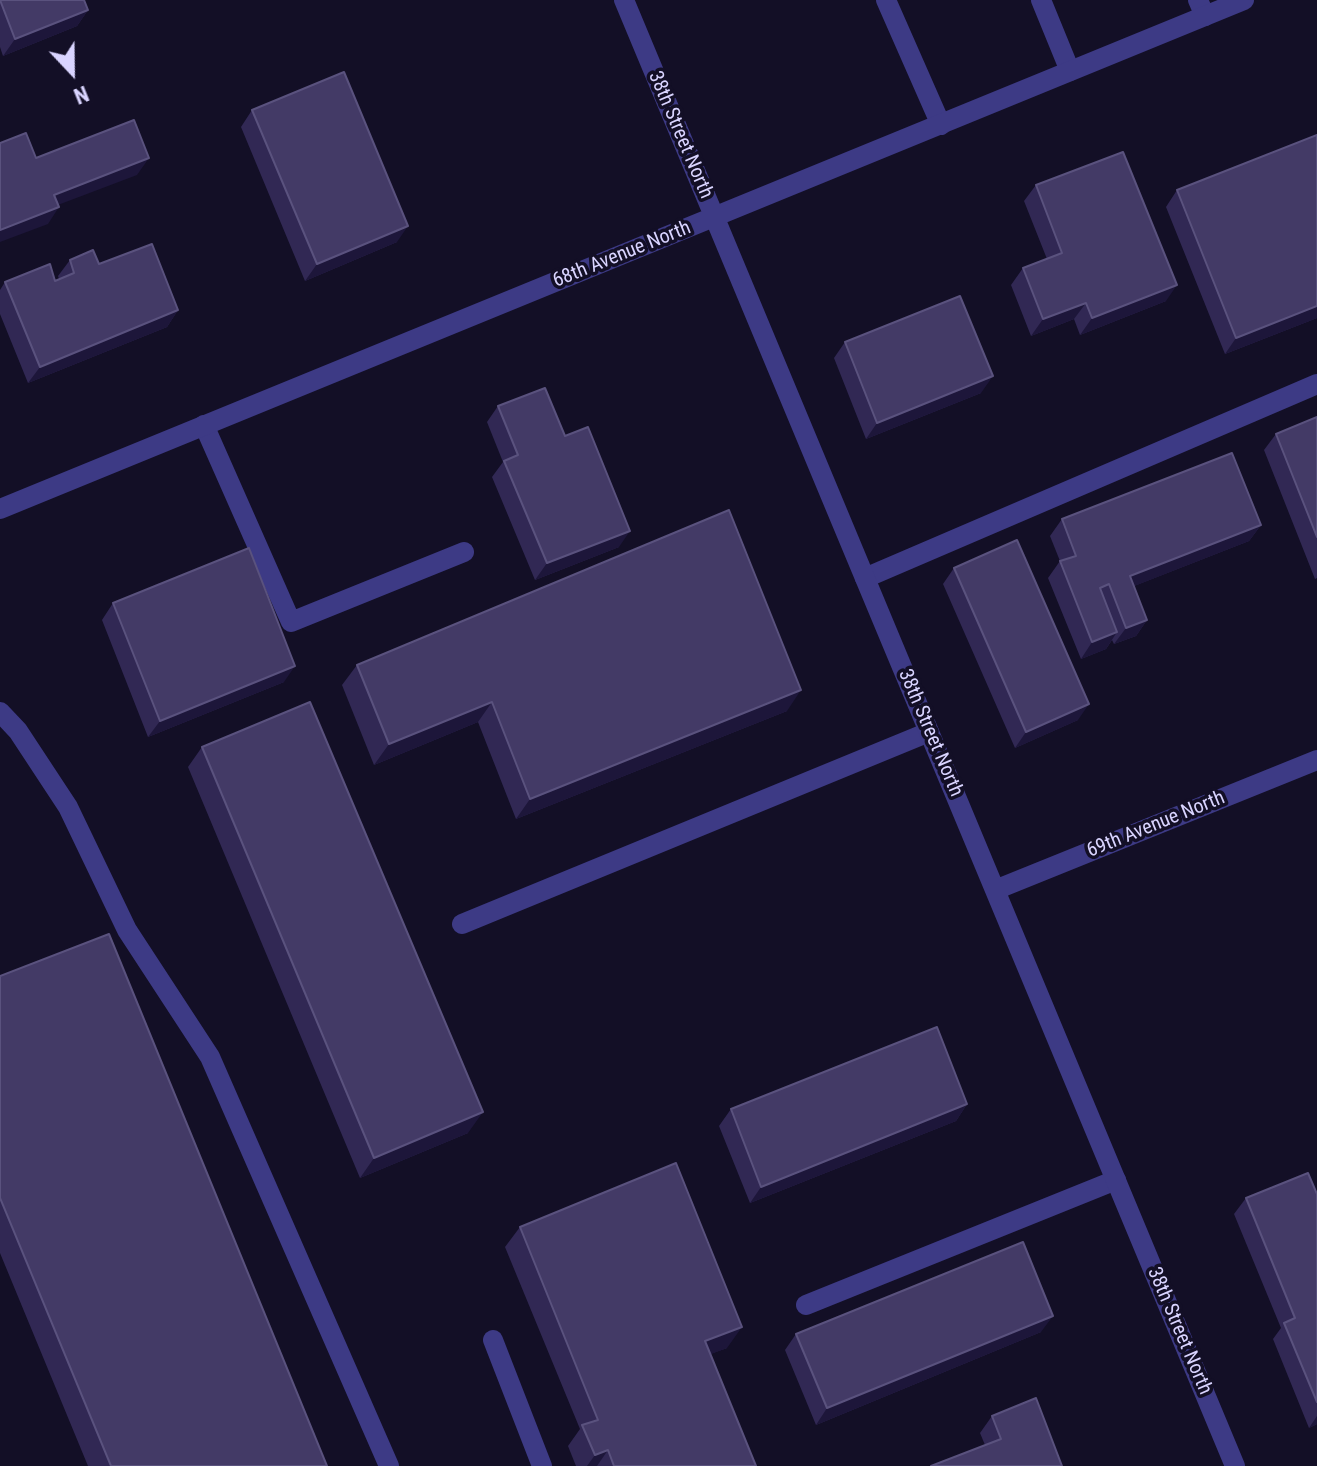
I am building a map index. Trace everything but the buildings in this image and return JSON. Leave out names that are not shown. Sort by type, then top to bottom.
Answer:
[{"type":"street","name":"38th Street North","points":[[624,0],[1235,1466]]},
{"type":"street","points":[[886,0],[941,125]]},
{"type":"street","points":[[1041,0],[1070,71]]},
{"type":"street","name":"68th Avenue North","points":[[0,509],[941,125],[1070,71],[1201,8],[1244,0]]},
{"type":"street","points":[[865,578],[1317,384]]},
{"type":"street","points":[[204,425],[291,622],[464,552]]},
{"type":"street","points":[[0,712],[18,731],[68,807],[127,930],[210,1057],[389,1466]]},
{"type":"street","points":[[462,924],[929,732]]},
{"type":"street","name":"69th Avenue North","points":[[995,890],[1317,760]]},
{"type":"street","points":[[806,1305],[1116,1180]]},
{"type":"street","points":[[493,1340],[542,1466]]}]
